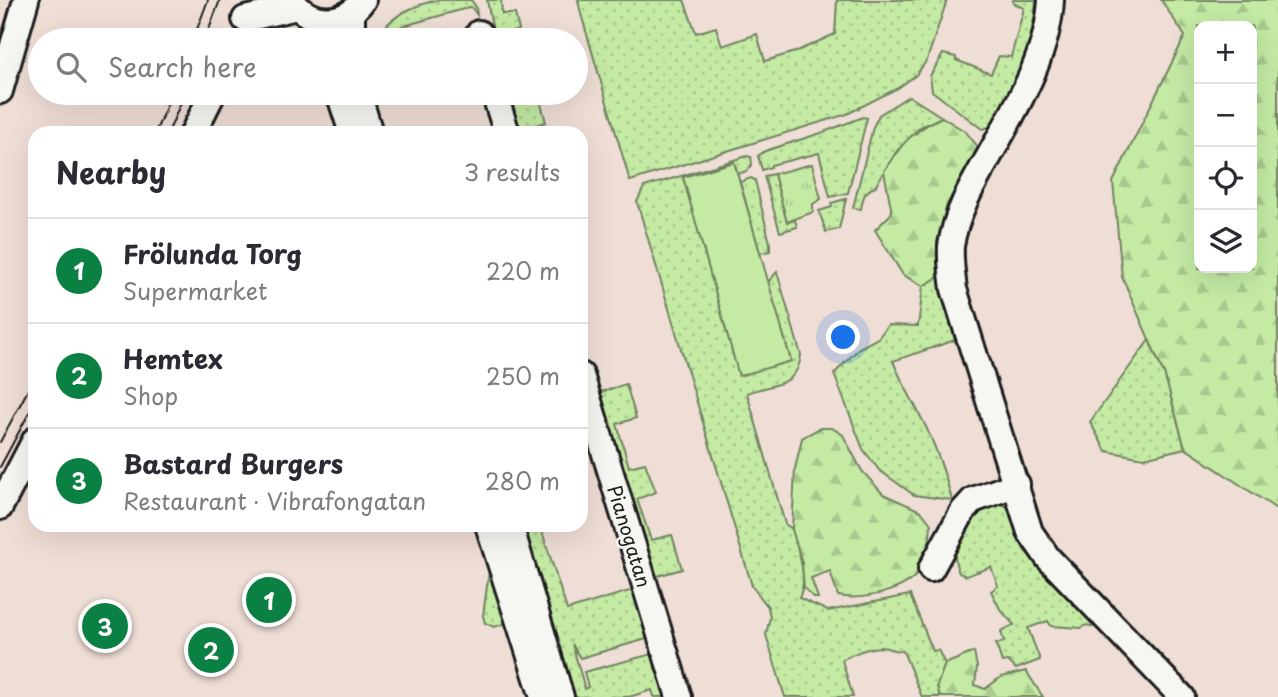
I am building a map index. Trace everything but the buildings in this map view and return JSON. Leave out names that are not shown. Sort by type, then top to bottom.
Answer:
[{"type":"street","points":[[0,90],[26,0]]},
{"type":"street","points":[[1051,0],[1039,55],[1026,87],[965,199],[956,222],[951,249],[954,289],[1030,532],[1048,558],[1182,697]]},
{"type":"street","points":[[246,20],[299,8],[327,20],[340,18],[358,6]]},
{"type":"street","points":[[354,28],[358,6]]},
{"type":"street","points":[[299,8],[312,28]]},
{"type":"street","points":[[196,126],[207,105]]},
{"type":"street","points":[[343,105],[350,126]]},
{"type":"street","points":[[362,105],[368,126]]},
{"type":"street","points":[[499,105],[505,126]]},
{"type":"street","name":"Pianogatan","points":[[588,398],[679,697]]},
{"type":"street","points":[[0,507],[28,453]]},
{"type":"street","points":[[931,569],[962,511],[973,500],[1017,484]]},
{"type":"street","points":[[490,532],[543,697]]},
{"type":"street","points":[[511,532],[561,697]]},
{"type":"green space","points":[[437,0],[471,0],[477,15],[471,7],[396,28],[384,28],[412,8]]},
{"type":"green space","points":[[487,0],[501,0],[502,14],[515,14],[518,28],[492,28]]},
{"type":"green space","points":[[578,0],[684,0],[696,33],[716,27],[722,46],[757,34],[765,61],[795,52],[835,34],[837,0],[947,0],[927,60],[916,75],[898,88],[847,114],[630,181],[588,38],[588,28],[585,28]]},
{"type":"green space","points":[[1013,0],[1036,0],[1031,33],[1015,81],[994,126],[982,129],[932,91],[930,76],[943,54],[956,57],[956,60],[991,74],[999,56],[1011,57],[1024,8],[1013,3]]},
{"type":"green space","points":[[1161,0],[1278,0],[1278,510],[1185,448],[1165,376],[1122,277],[1113,182],[1185,36]]},
{"type":"green space","points":[[909,96],[942,117],[920,127],[896,152],[875,187],[866,193],[861,209],[853,208],[873,127],[879,115]]},
{"type":"green space","points":[[511,105],[541,105],[546,122],[518,126]]},
{"type":"green space","points":[[863,117],[867,118],[848,193],[830,197],[819,153],[771,165],[762,170],[758,156],[765,151]]},
{"type":"green space","points":[[942,117],[966,132],[978,147],[967,172],[947,204],[937,242],[938,277],[923,286],[903,275],[875,230],[892,213],[884,171],[908,139]]},
{"type":"green space","points":[[751,157],[752,164],[747,171],[738,174],[734,162],[683,177],[739,375],[791,361],[768,282],[777,272],[801,355],[799,366],[789,379],[747,393],[785,524],[792,529],[799,555],[803,581],[799,598],[828,611],[910,595],[933,651],[938,650],[945,664],[937,686],[940,697],[922,697],[903,651],[880,647],[860,651],[842,660],[853,697],[785,697],[766,635],[770,617],[768,607],[752,586],[637,202],[644,187]]},
{"type":"green space","points":[[734,162],[791,361],[739,376],[683,177]]},
{"type":"green space","points":[[812,164],[821,199],[813,204],[813,212],[787,222],[774,174]]},
{"type":"green space","points":[[774,174],[787,222],[795,220],[797,227],[780,232],[764,176]]},
{"type":"green space","points":[[751,178],[755,180],[770,243],[770,251],[760,253],[740,182]]},
{"type":"green space","points":[[846,199],[839,229],[826,232],[819,211],[832,207],[831,203]]},
{"type":"green space","points":[[938,277],[955,340],[893,361],[932,440],[952,500],[914,495],[879,470],[863,449],[834,374],[859,348],[878,338],[888,325],[918,326],[923,286]]},
{"type":"green space","points":[[1149,340],[1165,376],[1185,448],[1144,458],[1106,451],[1090,422]]},
{"type":"green space","points":[[626,384],[636,418],[617,424],[629,467],[645,463],[656,492],[637,499],[651,540],[672,535],[682,569],[654,577],[598,393]]},
{"type":"green space","points":[[820,428],[832,428],[843,435],[862,471],[883,494],[921,511],[931,524],[928,551],[922,567],[916,575],[896,588],[860,597],[838,596],[830,571],[811,578],[818,598],[814,598],[804,588],[802,563],[792,529],[795,469],[802,438]]},
{"type":"green space","points":[[1000,503],[1010,508],[1013,524],[1024,550],[1098,628],[1087,625],[1081,628],[1051,626],[1048,621],[1028,628],[1040,660],[1016,669],[1008,661],[1002,662],[996,644],[1004,642],[1001,631],[1014,625],[1000,609],[991,591],[998,586],[991,567],[966,576],[959,573],[955,561],[955,549],[963,529],[979,513]]},
{"type":"green space","points":[[518,532],[542,532],[567,610],[636,589],[650,638],[580,658],[572,644],[585,689],[588,687],[584,672],[652,654],[658,658],[667,694],[664,697],[654,697],[652,690],[629,697],[568,697]]},
{"type":"green space","points":[[490,564],[507,623],[494,627],[485,623],[483,616]]},
{"type":"green space","points":[[974,652],[977,667],[975,685],[985,689],[1001,677],[1026,671],[1043,697],[940,697],[937,686],[945,664]]},
{"type":"tram line","points":[[198,28],[208,0]]},
{"type":"tram line","points":[[210,28],[220,0]]},
{"type":"tram line","points":[[158,126],[167,105]]},
{"type":"tram line","points":[[171,126],[180,105]]},
{"type":"tram line","points":[[0,442],[28,390]]},
{"type":"tram line","points":[[0,467],[28,415]]},
{"type":"place","name":"Frölunda Torg","points":[[269,600]]},
{"type":"place","name":"Bastard Burgers","points":[[105,626]]},
{"type":"place","name":"Hemtex","points":[[211,650]]}]
